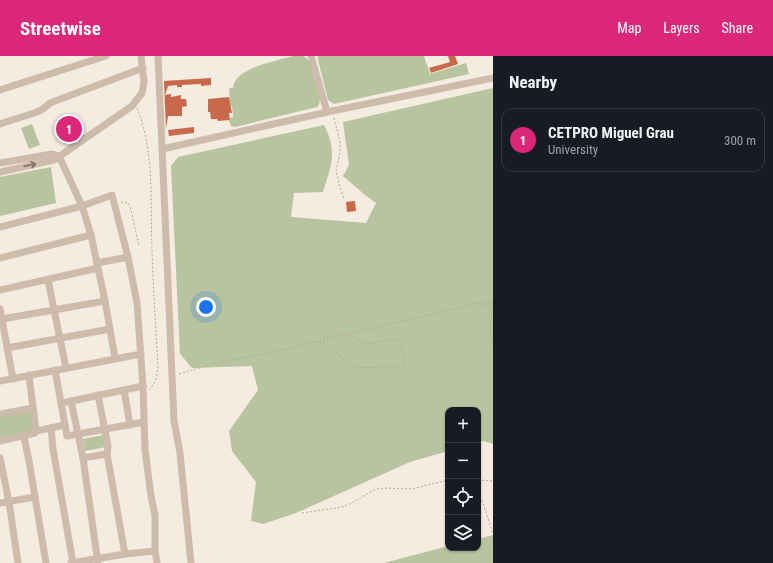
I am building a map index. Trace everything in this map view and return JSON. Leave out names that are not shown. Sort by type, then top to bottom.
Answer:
[{"type":"street","points":[[0,90],[106,56]]},
{"type":"street","points":[[0,172],[54,160],[132,106],[142,93],[144,82],[141,56]]},
{"type":"street","points":[[158,56],[174,421],[180,453],[191,563]]},
{"type":"street","points":[[311,56],[329,112]]},
{"type":"street","points":[[0,124],[43,110],[50,103],[142,68]]},
{"type":"street","points":[[162,149],[493,78]]},
{"type":"street","points":[[0,163],[52,154],[59,156],[82,206],[91,235],[115,358]]},
{"type":"street","points":[[0,227],[82,206],[112,196],[128,257],[137,303],[143,386],[145,450],[155,515],[156,563]]},
{"type":"street","points":[[0,258],[91,235]]},
{"type":"street","points":[[0,290],[48,280],[128,257]]},
{"type":"street","points":[[48,280],[66,368]]},
{"type":"street","points":[[2,319],[105,301]]},
{"type":"street","points":[[0,310],[13,378]]},
{"type":"street","points":[[7,348],[110,329]]},
{"type":"street","points":[[0,381],[141,354]]},
{"type":"street","points":[[55,370],[67,436],[144,422]]},
{"type":"street","points":[[28,375],[36,431]]},
{"type":"street","points":[[61,403],[143,386]]},
{"type":"street","points":[[124,390],[130,425]]},
{"type":"street","points":[[98,395],[108,446],[107,454],[125,554]]},
{"type":"street","points":[[71,401],[82,458],[97,561]]},
{"type":"street","points":[[0,414],[33,408]]},
{"type":"street","points":[[0,441],[65,425]]},
{"type":"street","points":[[51,428],[53,449],[72,563],[97,561],[125,554],[155,551]]},
{"type":"street","points":[[24,436],[46,563]]},
{"type":"street","points":[[82,458],[107,454]]},
{"type":"street","points":[[0,458],[9,502],[18,563]]},
{"type":"street","points":[[0,503],[35,497]]},
{"type":"path","points":[[135,103],[149,150],[158,368],[156,380],[143,400]]},
{"type":"path","points":[[329,112],[340,142],[340,152],[336,171],[344,198]]},
{"type":"path","points":[[114,202],[124,202],[130,206],[139,246]]},
{"type":"path","points":[[172,374],[177,375],[200,367],[273,352],[470,305],[493,302]]},
{"type":"path","points":[[483,303],[488,305],[492,311],[490,334],[493,346]]},
{"type":"path","points":[[347,334],[368,343],[392,340],[397,341],[401,344],[404,370]]},
{"type":"path","points":[[314,342],[324,343],[330,346],[347,362],[357,367],[396,366],[404,370],[416,381],[445,414]]},
{"type":"path","points":[[302,513],[342,507],[376,490],[384,488],[412,489],[445,480]]},
{"type":"path","points":[[481,480],[493,481]]},
{"type":"path","points":[[481,499],[493,534]]},
{"type":"green space","points":[[293,56],[304,56],[310,62],[320,99],[319,105],[317,107],[235,127],[231,126],[229,121],[230,118],[233,117],[232,106],[230,105],[229,88],[233,88],[235,81],[240,75],[257,66]]},
{"type":"green space","points":[[318,56],[424,56],[430,74],[466,63],[469,74],[334,104],[328,100]]},
{"type":"green space","points":[[493,88],[493,444],[481,441],[481,407],[445,407],[445,452],[410,462],[296,513],[263,524],[251,521],[256,482],[232,451],[229,431],[258,390],[252,366],[192,368],[180,354],[171,166],[178,157],[324,125],[331,143],[332,159],[323,192],[294,193],[291,217],[366,223],[376,203],[343,176],[349,165],[343,122]]},
{"type":"green space","points":[[32,124],[40,145],[29,149],[21,128]]},
{"type":"green space","points":[[51,167],[56,203],[0,216],[0,177]]},
{"type":"green space","points":[[32,411],[35,431],[0,439],[0,415]]},
{"type":"green space","points":[[104,435],[106,447],[85,451],[83,439]]},
{"type":"green space","points":[[493,535],[493,563],[384,563],[445,547],[445,551],[481,551],[481,538]]},
{"type":"building","points":[[448,56],[455,56],[458,64],[431,73],[429,68],[450,62]]},
{"type":"building","points":[[211,78],[211,85],[182,85],[182,87],[177,87],[177,85],[168,86],[165,95],[171,94],[171,97],[181,95],[181,99],[186,99],[187,106],[182,107],[182,116],[168,116],[166,129],[164,81]]},
{"type":"building","points":[[229,97],[232,113],[229,113],[230,120],[218,121],[217,119],[211,119],[210,112],[208,112],[208,99]]},
{"type":"building","points":[[194,127],[194,133],[169,136],[168,130]]},
{"type":"building","points":[[355,201],[356,211],[347,212],[346,202]]},
{"type":"place","name":"CETPRO Miguel Grau","points":[[69,129]]}]
